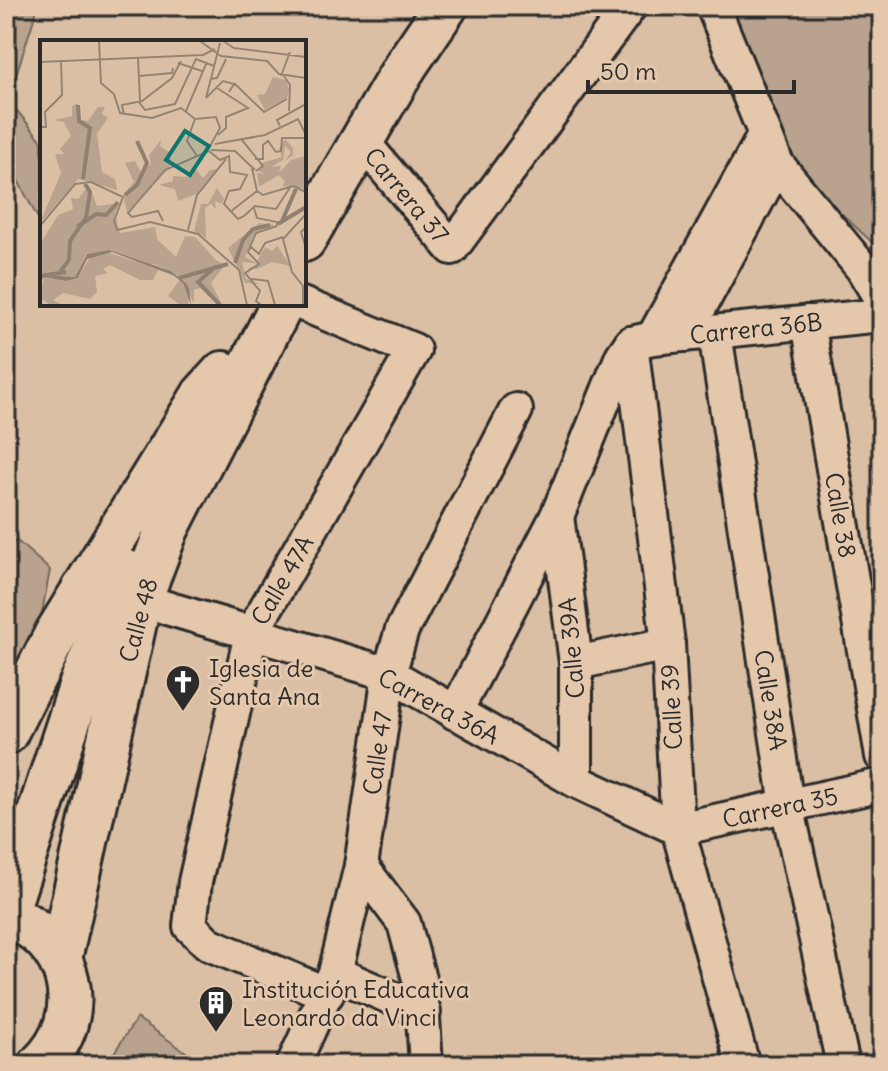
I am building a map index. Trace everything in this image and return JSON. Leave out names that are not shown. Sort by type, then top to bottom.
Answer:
[{"type":"main road","points":[[306,237],[406,65],[446,6]]},
{"type":"main road","points":[[306,250],[328,201]]},
{"type":"main road","name":"Calle 48","points":[[6,914],[83,678],[122,582],[203,395],[223,373],[264,306]]},
{"type":"main road","name":"Calle 48","points":[[6,733],[56,634],[122,582],[167,529],[281,306]]},
{"type":"main road","name":"Calle 48","points":[[60,959],[122,582]]},
{"type":"main road","points":[[6,914],[35,929],[49,943],[60,959],[67,980],[69,1001],[63,1033],[48,1061]]},
{"type":"street","name":"Carrera 37","points":[[362,141],[452,248],[630,6]]},
{"type":"street","points":[[713,6],[770,150],[872,263],[882,301]]},
{"type":"street","points":[[700,334],[770,150]]},
{"type":"street","points":[[455,713],[557,516],[622,356],[642,341],[770,150]]},
{"type":"street","name":"Calle 47A","points":[[306,306],[414,350],[251,634],[195,882],[190,926],[209,944],[331,984]]},
{"type":"street","name":"Carrera 36B","points":[[642,341],[882,315]]},
{"type":"street","name":"Calle 38","points":[[808,322],[882,756]]},
{"type":"street","name":"Calle 38A","points":[[700,334],[787,805],[843,1065]]},
{"type":"street","name":"Calle 39","points":[[642,341],[668,644],[678,829],[743,1065]]},
{"type":"street","name":"Calle 47","points":[[293,1065],[331,984],[361,866],[389,674],[402,630],[516,410]]},
{"type":"street","name":"Calle 39A","points":[[557,516],[576,663],[576,781]]},
{"type":"street","name":"Carrera 36A","points":[[122,582],[251,634],[389,674],[576,781],[678,829]]},
{"type":"street","points":[[576,663],[668,644]]},
{"type":"street","name":"Carrera 35","points":[[678,829],[882,785]]},
{"type":"street","points":[[361,866],[404,923],[421,986],[426,1065]]},
{"type":"street","points":[[331,984],[424,1012]]},
{"type":"shaded area","points":[[6,6],[38,6],[8,100],[40,139],[40,222],[12,169],[6,164]]},
{"type":"shaded area","points":[[720,6],[882,6],[882,244],[876,246],[779,155]]},
{"type":"shaded area","points":[[16,540],[50,570],[38,634],[6,692],[6,552]]},
{"type":"shaded area","points":[[137,1018],[204,1065],[106,1065]]},
{"type":"place","name":"Iglesia de Santa Ana","points":[[183,713]]},
{"type":"place","name":"Institución Educativa Leonardo da Vinci","points":[[216,1034]]}]
